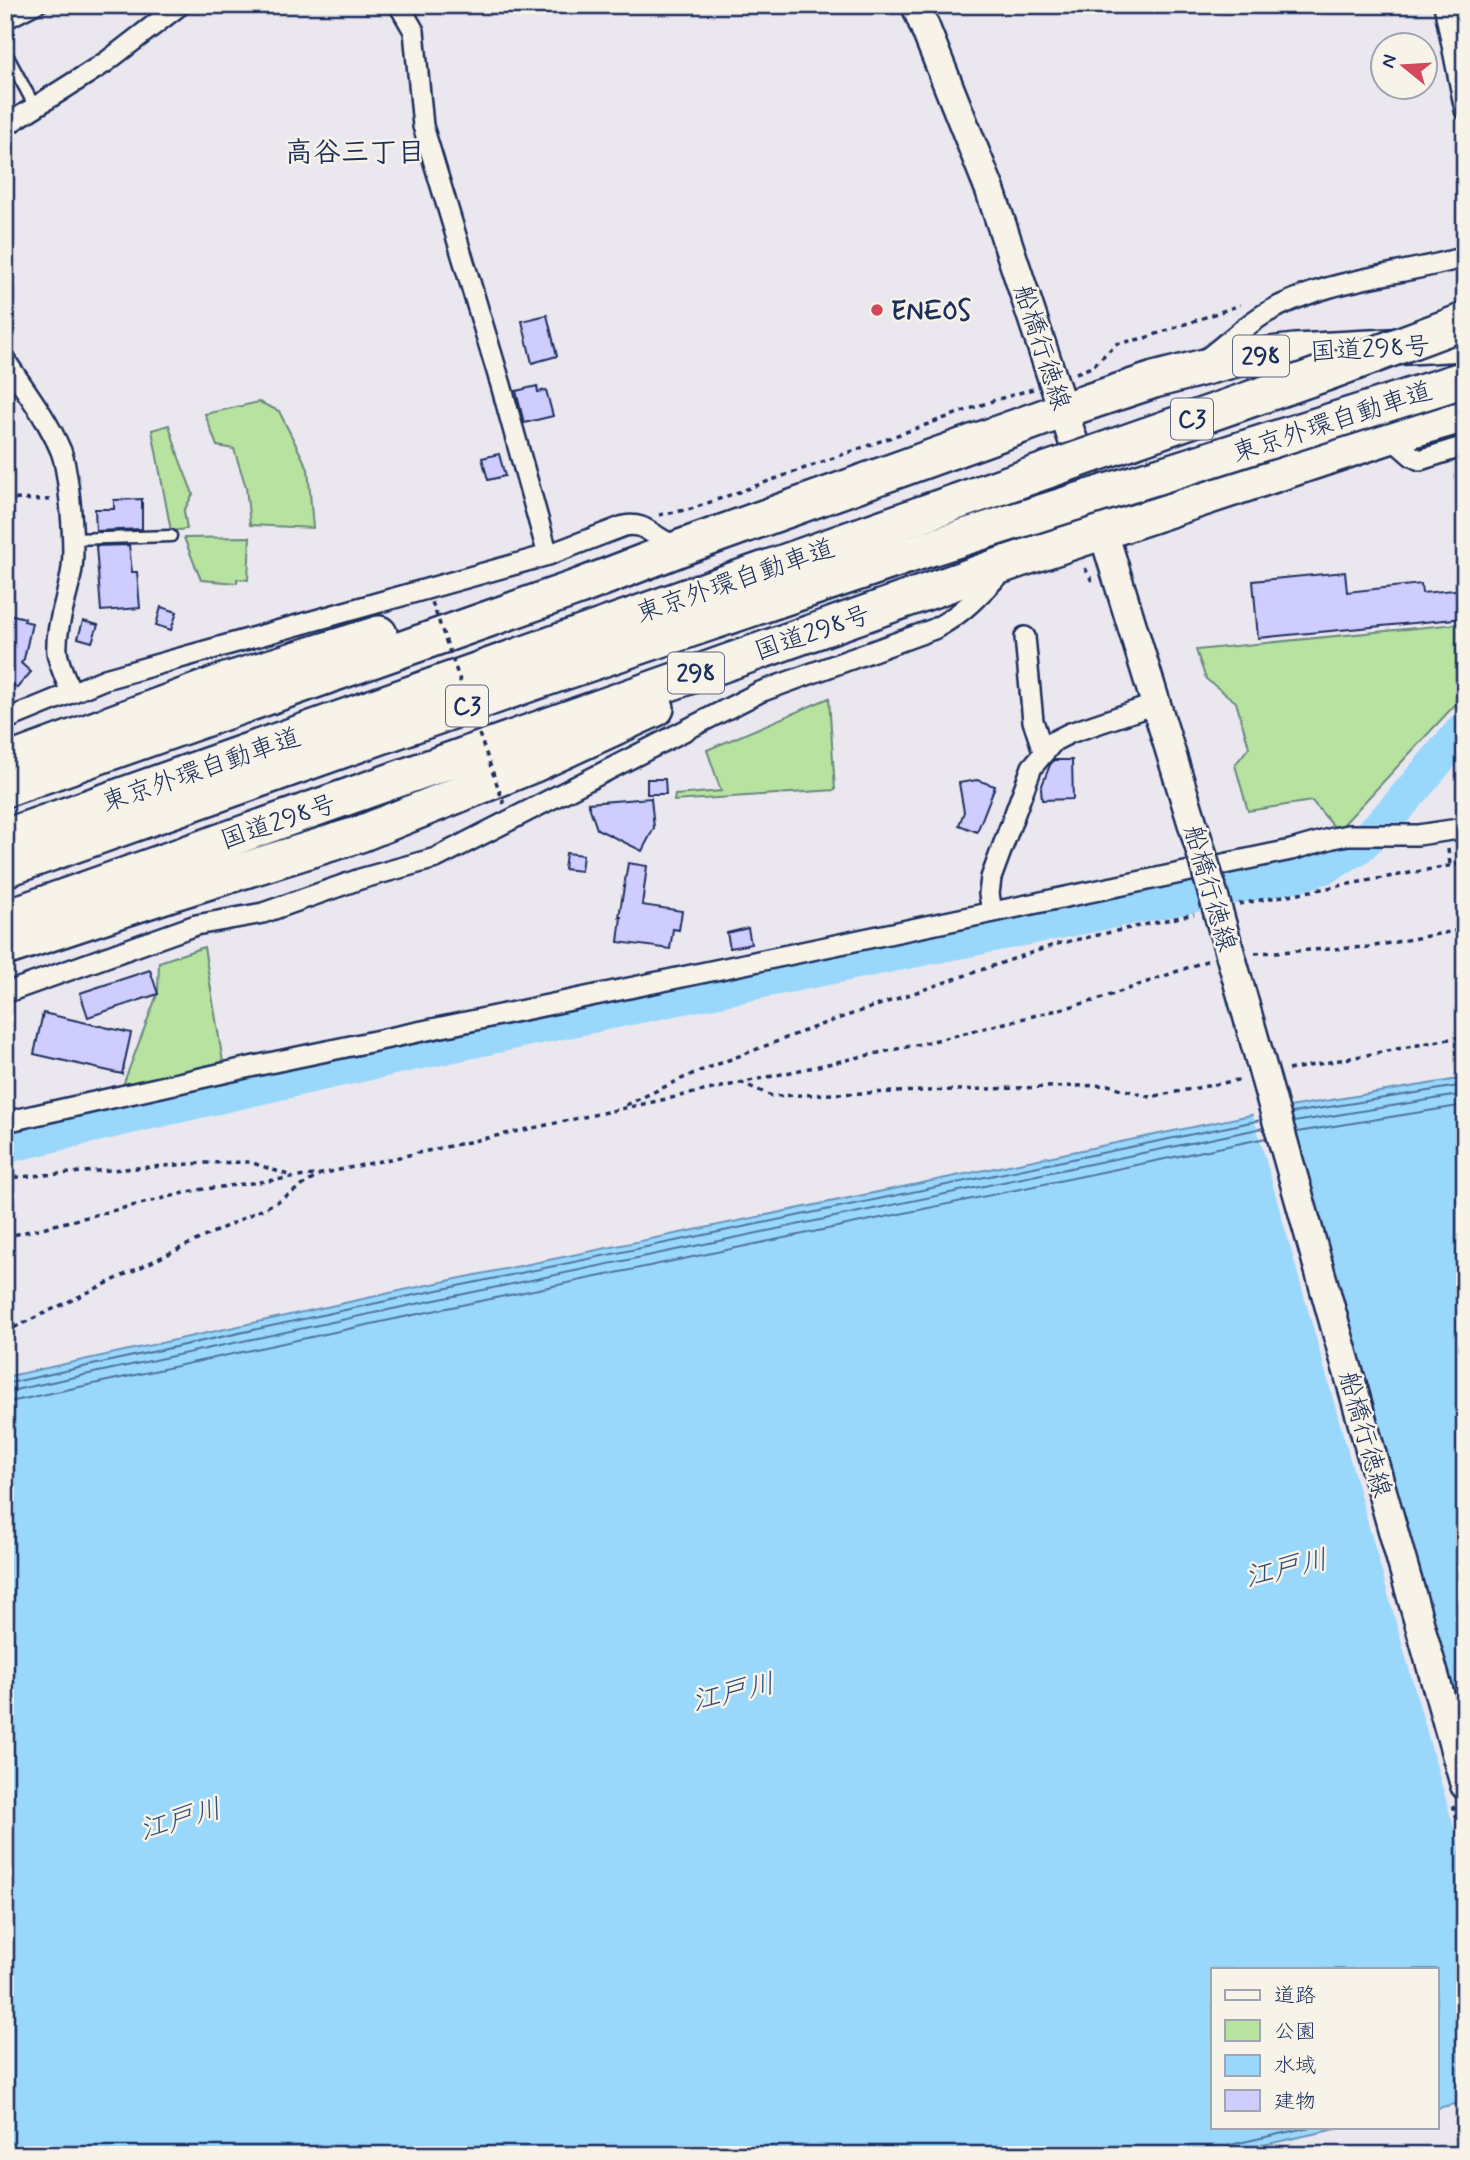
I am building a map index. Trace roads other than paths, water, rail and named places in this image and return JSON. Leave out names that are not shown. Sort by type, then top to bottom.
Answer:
[{"type":"highway","name":"東京外環自動車道","points":[[5,837],[1331,371],[1465,321]]},
{"type":"highway","name":"国道298号","points":[[5,789],[579,587],[683,547],[1154,380],[1236,359],[1295,352],[1465,344]]},
{"type":"highway","name":"東京外環自動車道","points":[[5,869],[531,683],[930,548],[1465,379]]},
{"type":"highway","name":"国道298号","points":[[5,918],[1014,561],[1388,436],[1465,414]]},
{"type":"highway","points":[[5,763],[226,681],[312,653],[500,603],[579,587]]},
{"type":"highway","points":[[5,948],[360,834],[532,765],[804,635]]},
{"type":"main road","name":"船橋行徳線","points":[[916,5],[990,190],[1103,531],[1219,911],[1465,1785]]},
{"type":"street","points":[[5,126],[106,62],[180,5]]},
{"type":"street","points":[[399,5],[414,31],[423,126],[501,385],[548,555]]},
{"type":"street","points":[[1444,5],[1465,110]]},
{"type":"street","points":[[1191,370],[1256,319],[1295,299],[1332,287],[1465,257]]},
{"type":"street","points":[[5,360],[47,422],[62,454],[69,500],[72,565],[57,640],[60,665],[71,692]]},
{"type":"street","points":[[1388,436],[1420,460],[1465,446]]},
{"type":"street","points":[[8,719],[105,679],[548,555],[624,526],[643,526],[666,541],[683,547]]},
{"type":"street","points":[[5,993],[197,925],[263,913],[360,879],[447,853],[760,692],[934,629],[952,620],[969,607],[1014,561]]},
{"type":"street","points":[[1025,637],[1033,721],[1043,751]]},
{"type":"street","points":[[992,911],[989,894],[991,878],[1032,767],[1043,751],[1054,741],[1070,733],[1156,704]]},
{"type":"street","points":[[5,1122],[250,1067],[1291,850],[1333,838],[1348,835],[1418,835],[1465,828]]},
{"type":"lane","points":[[5,24],[42,5]]},
{"type":"lane","points":[[5,51],[35,107]]},
{"type":"lane","points":[[72,539],[171,536]]},
{"type":"lane","points":[[5,694],[8,719]]},
{"type":"water","name":"江戸川","points":[[1465,1078],[1465,2102],[1438,2108],[1438,1968],[1211,1968],[1211,2128],[1340,2128],[1217,2155],[5,2155],[5,1377],[413,1288],[1295,1106]]},
{"type":"waterway","points":[[5,1146],[489,1037],[1299,874],[1326,866],[1358,847],[1388,818],[1465,728]]},
{"type":"place","name":"ENEOS","points":[[877,310]]},
{"type":"district","name":"高谷三丁目","points":[[355,151]]}]
